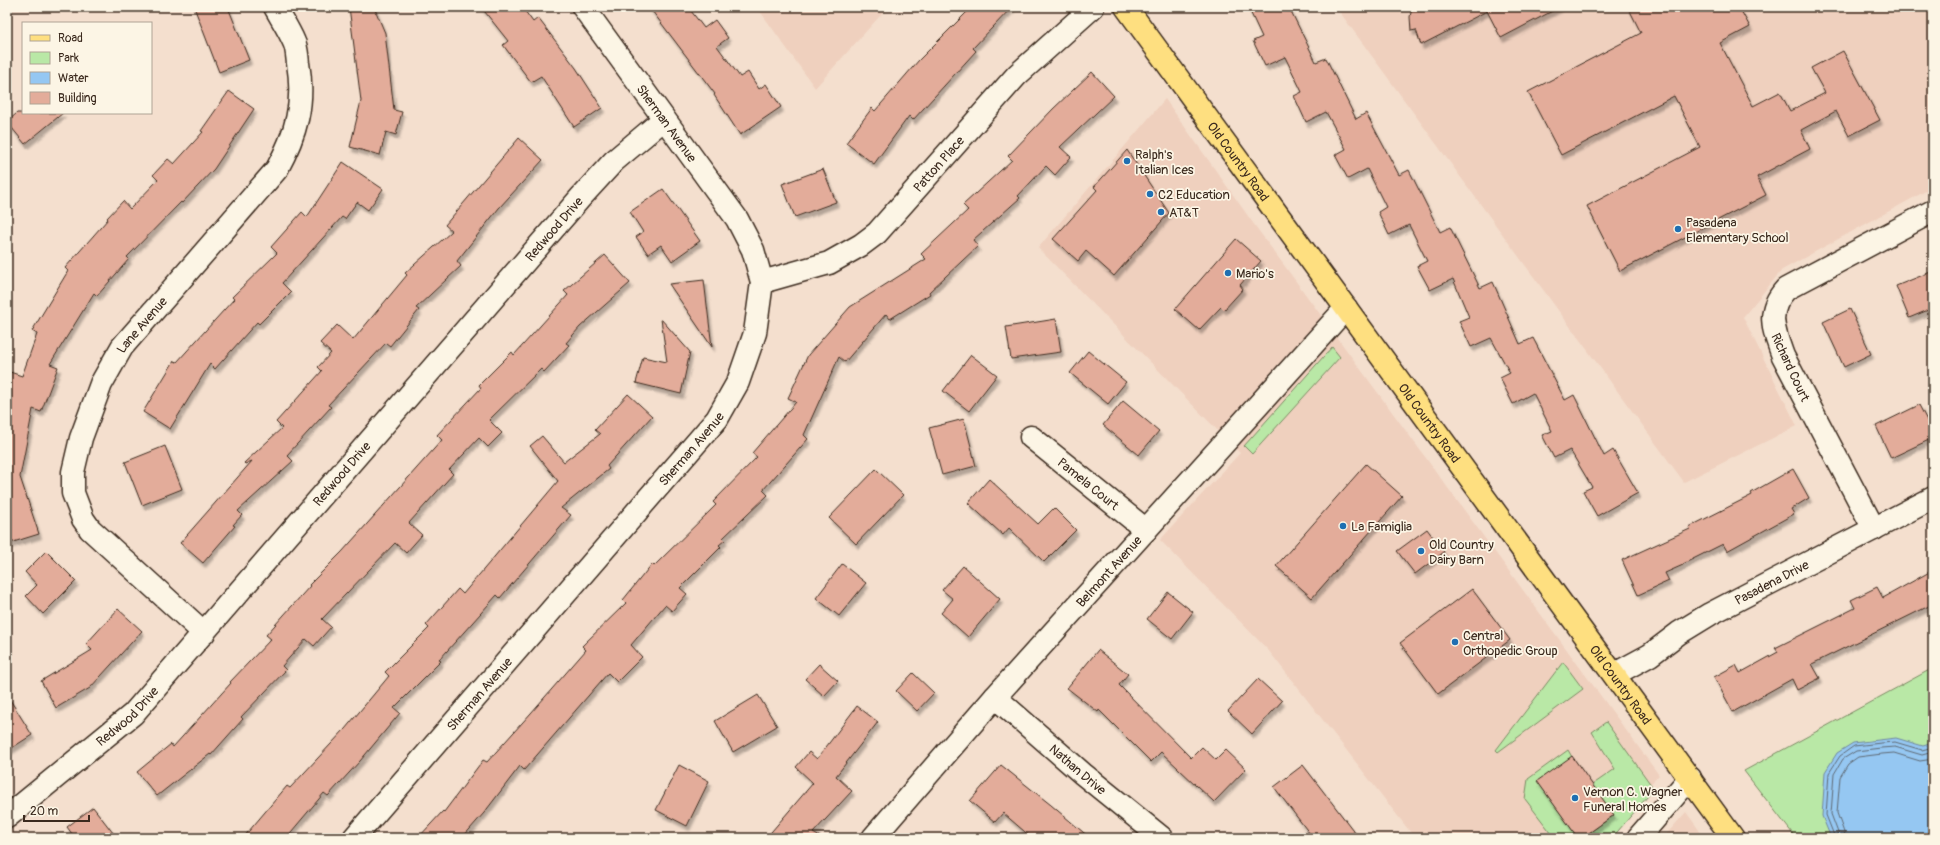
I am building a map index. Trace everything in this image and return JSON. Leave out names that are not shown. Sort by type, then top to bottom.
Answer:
[{"type":"main road","name":"Old Country Road","points":[[1126,7],[1734,838]]},
{"type":"street","name":"Lane Avenue","points":[[204,633],[90,529],[83,519],[73,493],[72,472],[81,438],[101,384],[122,347],[276,169],[288,147],[296,128],[301,101],[301,79],[295,43],[275,7]]},
{"type":"street","name":"Sherman Avenue","points":[[354,838],[717,419],[738,382],[755,333],[762,282],[753,250],[737,219],[583,7]]},
{"type":"street","name":"Patton Place","points":[[762,282],[829,263],[861,246],[877,233],[1017,75],[1093,7]]},
{"type":"street","name":"Redwood Drive","points":[[7,817],[133,714],[580,197],[614,161],[664,119]]},
{"type":"street","name":"Richard Court","points":[[1874,529],[1783,356],[1773,329],[1774,311],[1777,299],[1786,289],[1933,211]]},
{"type":"street","name":"Belmont Avenue","points":[[874,838],[995,697],[1346,308]]},
{"type":"street","name":"Pamela Court","points":[[1031,437],[1146,530]]},
{"type":"street","name":"Pasadena Drive","points":[[1615,674],[1650,655],[1679,632],[1710,614],[1933,498]]},
{"type":"street","name":"Nathan Drive","points":[[995,697],[1083,774],[1162,838]]},
{"type":"street","points":[[1638,838],[1690,778]]},
{"type":"shaded area","points":[[757,7],[888,7],[815,88]]},
{"type":"shaded area","name":"Pasadena Elementary School","points":[[1336,7],[1933,7],[1933,187],[1782,270],[1743,317],[1797,426],[1684,482]]},
{"type":"shaded area","points":[[1165,99],[1253,223],[1659,775],[1600,838],[1415,838],[1269,651],[1160,540],[1240,453],[1038,248]]},
{"type":"shaded area","points":[[1686,812],[1705,838],[1663,838]]},
{"type":"green space","points":[[1332,347],[1340,357],[1252,454],[1244,446]]},
{"type":"green space","points":[[1563,662],[1583,689],[1498,752],[1496,750]]},
{"type":"green space","points":[[1933,668],[1933,838],[1796,838],[1744,771]]},
{"type":"green space","points":[[1606,722],[1654,789],[1612,838],[1582,838],[1613,816],[1592,785],[1615,769],[1592,732]]},
{"type":"green space","points":[[1568,750],[1572,757],[1538,781],[1578,838],[1555,838],[1525,799],[1528,779]]},
{"type":"water","points":[[1896,738],[1923,746],[1933,743],[1933,838],[1831,838],[1822,816],[1825,772],[1837,753],[1853,743]]},
{"type":"building","points":[[194,7],[228,7],[249,60],[219,72]]},
{"type":"building","points":[[349,7],[374,7],[385,33],[394,110],[402,112],[396,135],[386,132],[380,155],[350,147],[361,101]]},
{"type":"building","points":[[481,7],[522,7],[533,22],[538,18],[576,68],[602,108],[574,127],[541,76],[531,82],[503,45],[508,41]]},
{"type":"building","points":[[649,7],[688,7],[704,28],[715,20],[728,38],[717,46],[740,77],[748,72],[759,89],[766,84],[781,107],[740,135],[714,95],[715,94]]},
{"type":"building","points":[[972,7],[1012,7],[973,48],[976,51],[913,120],[909,116],[874,164],[846,143],[872,108],[875,111],[919,60]]},
{"type":"building","points":[[1248,7],[1289,7],[1316,62],[1326,58],[1356,119],[1366,113],[1399,175],[1409,170],[1440,232],[1450,227],[1480,288],[1493,282],[1520,344],[1533,338],[1565,400],[1574,395],[1604,456],[1613,450],[1638,493],[1597,516],[1583,491],[1592,487],[1570,450],[1554,458],[1542,435],[1552,431],[1533,393],[1513,404],[1500,378],[1510,373],[1491,338],[1471,347],[1459,321],[1469,317],[1453,279],[1430,290],[1417,266],[1427,261],[1409,225],[1389,235],[1378,212],[1386,207],[1367,169],[1348,179],[1335,155],[1346,149],[1326,112],[1306,122],[1294,96],[1302,92],[1285,57],[1265,66],[1253,41],[1262,37]]},
{"type":"building","points":[[1412,7],[1560,7],[1501,38],[1487,11],[1421,45],[1416,30],[1411,31],[1410,17]]},
{"type":"building","points":[[1628,7],[1739,7],[1750,27],[1720,43],[1753,106],[1780,92],[1790,111],[1825,93],[1811,68],[1843,51],[1880,120],[1849,136],[1836,111],[1801,130],[1810,149],[1757,177],[1766,195],[1620,271],[1587,206],[1700,147],[1674,96],[1561,155],[1528,92],[1641,33]]},
{"type":"building","points":[[1092,72],[1114,96],[1060,147],[1071,157],[1055,175],[1046,166],[1018,196],[1020,198],[973,240],[978,246],[929,292],[930,294],[890,319],[886,314],[845,362],[839,357],[804,435],[808,439],[763,490],[768,495],[723,538],[725,540],[719,545],[721,547],[680,588],[687,594],[672,611],[665,605],[631,645],[642,657],[617,682],[608,673],[524,770],[520,766],[484,813],[462,838],[418,838],[443,811],[444,812],[483,760],[487,762],[586,650],[582,646],[626,603],[623,600],[652,564],[654,566],[716,505],[713,502],[757,457],[752,453],[796,402],[788,398],[808,355],[850,307],[926,259],[921,254],[968,210],[963,205],[1012,160],[1008,156],[1053,109]]},
{"type":"building","points":[[229,91],[254,109],[214,169],[127,257],[129,259],[97,296],[94,293],[50,364],[58,367],[41,412],[33,409],[20,477],[39,534],[7,544],[7,371],[22,376],[37,334],[32,331],[68,271],[65,268],[123,201],[130,209],[158,180],[153,175],[168,159],[174,164],[203,132],[201,131]]},
{"type":"building","points":[[17,113],[62,114],[25,144],[7,122]]},
{"type":"building","points":[[519,138],[543,160],[499,208],[457,261],[461,266],[416,308],[419,310],[390,346],[386,343],[328,405],[331,407],[287,455],[293,461],[238,511],[242,515],[233,525],[235,526],[203,563],[180,543],[252,461],[245,464],[244,463],[282,428],[276,422],[322,371],[318,367],[331,353],[320,343],[337,325],[353,340],[407,275],[405,273],[452,231],[445,225]]},
{"type":"building","points":[[1127,150],[1169,213],[1114,276],[1086,251],[1078,261],[1053,239],[1097,190],[1094,187]]},
{"type":"building","points":[[343,162],[383,189],[368,210],[357,202],[345,219],[342,217],[282,283],[291,292],[259,324],[257,322],[215,369],[210,364],[170,429],[143,412],[174,361],[177,362],[234,299],[232,297],[277,253],[271,247],[302,212],[307,217]]},
{"type":"building","points":[[823,169],[836,202],[795,217],[782,184]]},
{"type":"building","points":[[663,189],[700,241],[672,261],[661,245],[648,254],[636,237],[643,232],[630,212]]},
{"type":"building","name":"Mario's","points":[[1236,239],[1261,261],[1240,285],[1243,289],[1224,310],[1221,307],[1199,330],[1175,309]]},
{"type":"building","points":[[605,255],[630,283],[580,327],[566,343],[569,345],[544,372],[541,369],[489,420],[502,433],[488,447],[479,438],[449,470],[453,474],[409,523],[422,535],[406,553],[395,543],[322,619],[331,627],[314,646],[306,639],[282,666],[286,670],[241,717],[243,719],[211,755],[210,754],[157,796],[137,772],[171,744],[173,747],[231,683],[230,682],[271,639],[266,635],[310,586],[309,585],[342,552],[442,440],[437,435],[481,388],[479,385],[512,352],[514,355],[568,295],[564,291]]},
{"type":"building","points":[[1933,271],[1933,308],[1909,318],[1896,286]]},
{"type":"building","points":[[704,280],[712,347],[669,284]]},
{"type":"building","points":[[1850,309],[1871,354],[1844,367],[1823,322]]},
{"type":"building","points":[[661,319],[690,352],[681,394],[636,383],[643,357],[667,362]]},
{"type":"building","points":[[1056,319],[1061,352],[1011,359],[1006,327]]},
{"type":"building","points":[[1088,351],[1126,382],[1108,404],[1070,373]]},
{"type":"building","points":[[971,355],[997,375],[969,411],[943,391]]},
{"type":"building","points":[[628,394],[652,416],[607,466],[609,469],[561,508],[571,515],[500,598],[497,595],[439,660],[441,661],[394,708],[400,713],[360,761],[328,796],[324,793],[286,838],[243,838],[287,786],[290,788],[345,729],[389,676],[385,672],[429,628],[426,625],[458,589],[463,594],[558,481],[530,446],[542,436],[564,462],[600,434],[595,430]]},
{"type":"building","points":[[1123,401],[1159,431],[1139,455],[1103,425]]},
{"type":"building","points":[[1919,405],[1933,432],[1933,438],[1891,458],[1876,426]]},
{"type":"building","points":[[964,419],[976,466],[942,475],[929,428]]},
{"type":"building","points":[[165,446],[182,489],[142,505],[125,462]]},
{"type":"building","name":"La Famiglia","points":[[1366,464],[1402,496],[1312,598],[1276,566]]},
{"type":"building","points":[[876,469],[903,495],[856,544],[829,518]]},
{"type":"building","points":[[1793,469],[1809,498],[1791,509],[1794,514],[1727,551],[1723,544],[1665,573],[1669,581],[1638,595],[1622,560],[1690,529],[1689,527],[1752,495],[1751,493]]},
{"type":"building","points":[[989,479],[1038,524],[1054,508],[1076,530],[1044,562],[1009,528],[1003,535],[968,503]]},
{"type":"building","name":"Old Country Dairy Barn","points":[[1427,529],[1444,552],[1415,574],[1397,551]]},
{"type":"building","points":[[46,551],[76,581],[43,614],[26,596],[37,585],[25,572]]},
{"type":"building","points":[[842,564],[866,583],[839,616],[816,598]]},
{"type":"building","points":[[963,566],[1000,599],[968,637],[941,613],[953,599],[942,590]]},
{"type":"building","points":[[1933,570],[1933,604],[1812,664],[1820,678],[1797,690],[1792,679],[1733,712],[1714,677],[1736,665],[1740,673],[1778,652],[1775,648],[1855,608],[1851,600],[1877,587],[1883,598]]},
{"type":"building","name":"Central Orthopedic Group","points":[[1472,589],[1510,640],[1438,694],[1400,643]]},
{"type":"building","points":[[1168,592],[1193,612],[1172,639],[1147,619]]},
{"type":"building","points":[[118,609],[142,631],[90,688],[56,708],[41,681],[92,650],[86,644]]},
{"type":"building","points":[[1098,650],[1128,674],[1119,685],[1191,758],[1202,747],[1216,760],[1226,750],[1246,769],[1214,802],[1161,752],[1151,762],[1099,710],[1098,712],[1067,688]]},
{"type":"building","points":[[819,664],[838,681],[824,696],[805,679]]},
{"type":"building","points":[[913,673],[934,693],[917,711],[896,691]]},
{"type":"building","points":[[1258,679],[1282,701],[1252,734],[1228,711]]},
{"type":"building","points":[[7,695],[32,735],[7,751]]},
{"type":"building","points":[[758,695],[777,726],[733,752],[715,721]]},
{"type":"building","points":[[857,706],[878,722],[836,776],[852,791],[813,833],[822,838],[766,838],[813,783],[796,767],[809,752],[817,759]]},
{"type":"building","name":"Vernon C. Wagner Funeral Homes","points":[[1572,756],[1614,815],[1582,838],[1578,838],[1537,781]]},
{"type":"building","points":[[679,765],[709,781],[687,826],[656,810]]},
{"type":"building","points":[[1001,765],[1090,838],[1032,838],[1003,813],[995,822],[970,801]]},
{"type":"building","points":[[1303,765],[1359,838],[1313,838],[1274,787]]},
{"type":"building","points":[[93,807],[117,838],[75,838],[67,827]]},
{"type":"place","name":"Ralph's Italian Ices","points":[[1127,161]]},
{"type":"place","name":"C2 Education","points":[[1150,194]]},
{"type":"place","name":"AT&T","points":[[1161,212]]},
{"type":"place","name":"Pasadena Elementary School","points":[[1678,229]]},
{"type":"place","name":"Mario's","points":[[1228,273]]},
{"type":"place","name":"La Famiglia","points":[[1343,526]]},
{"type":"place","name":"Old Country Dairy Barn","points":[[1421,551]]},
{"type":"place","name":"Central Orthopedic Group","points":[[1455,642]]},
{"type":"place","name":"Vernon C. Wagner Funeral Homes","points":[[1575,798]]}]
